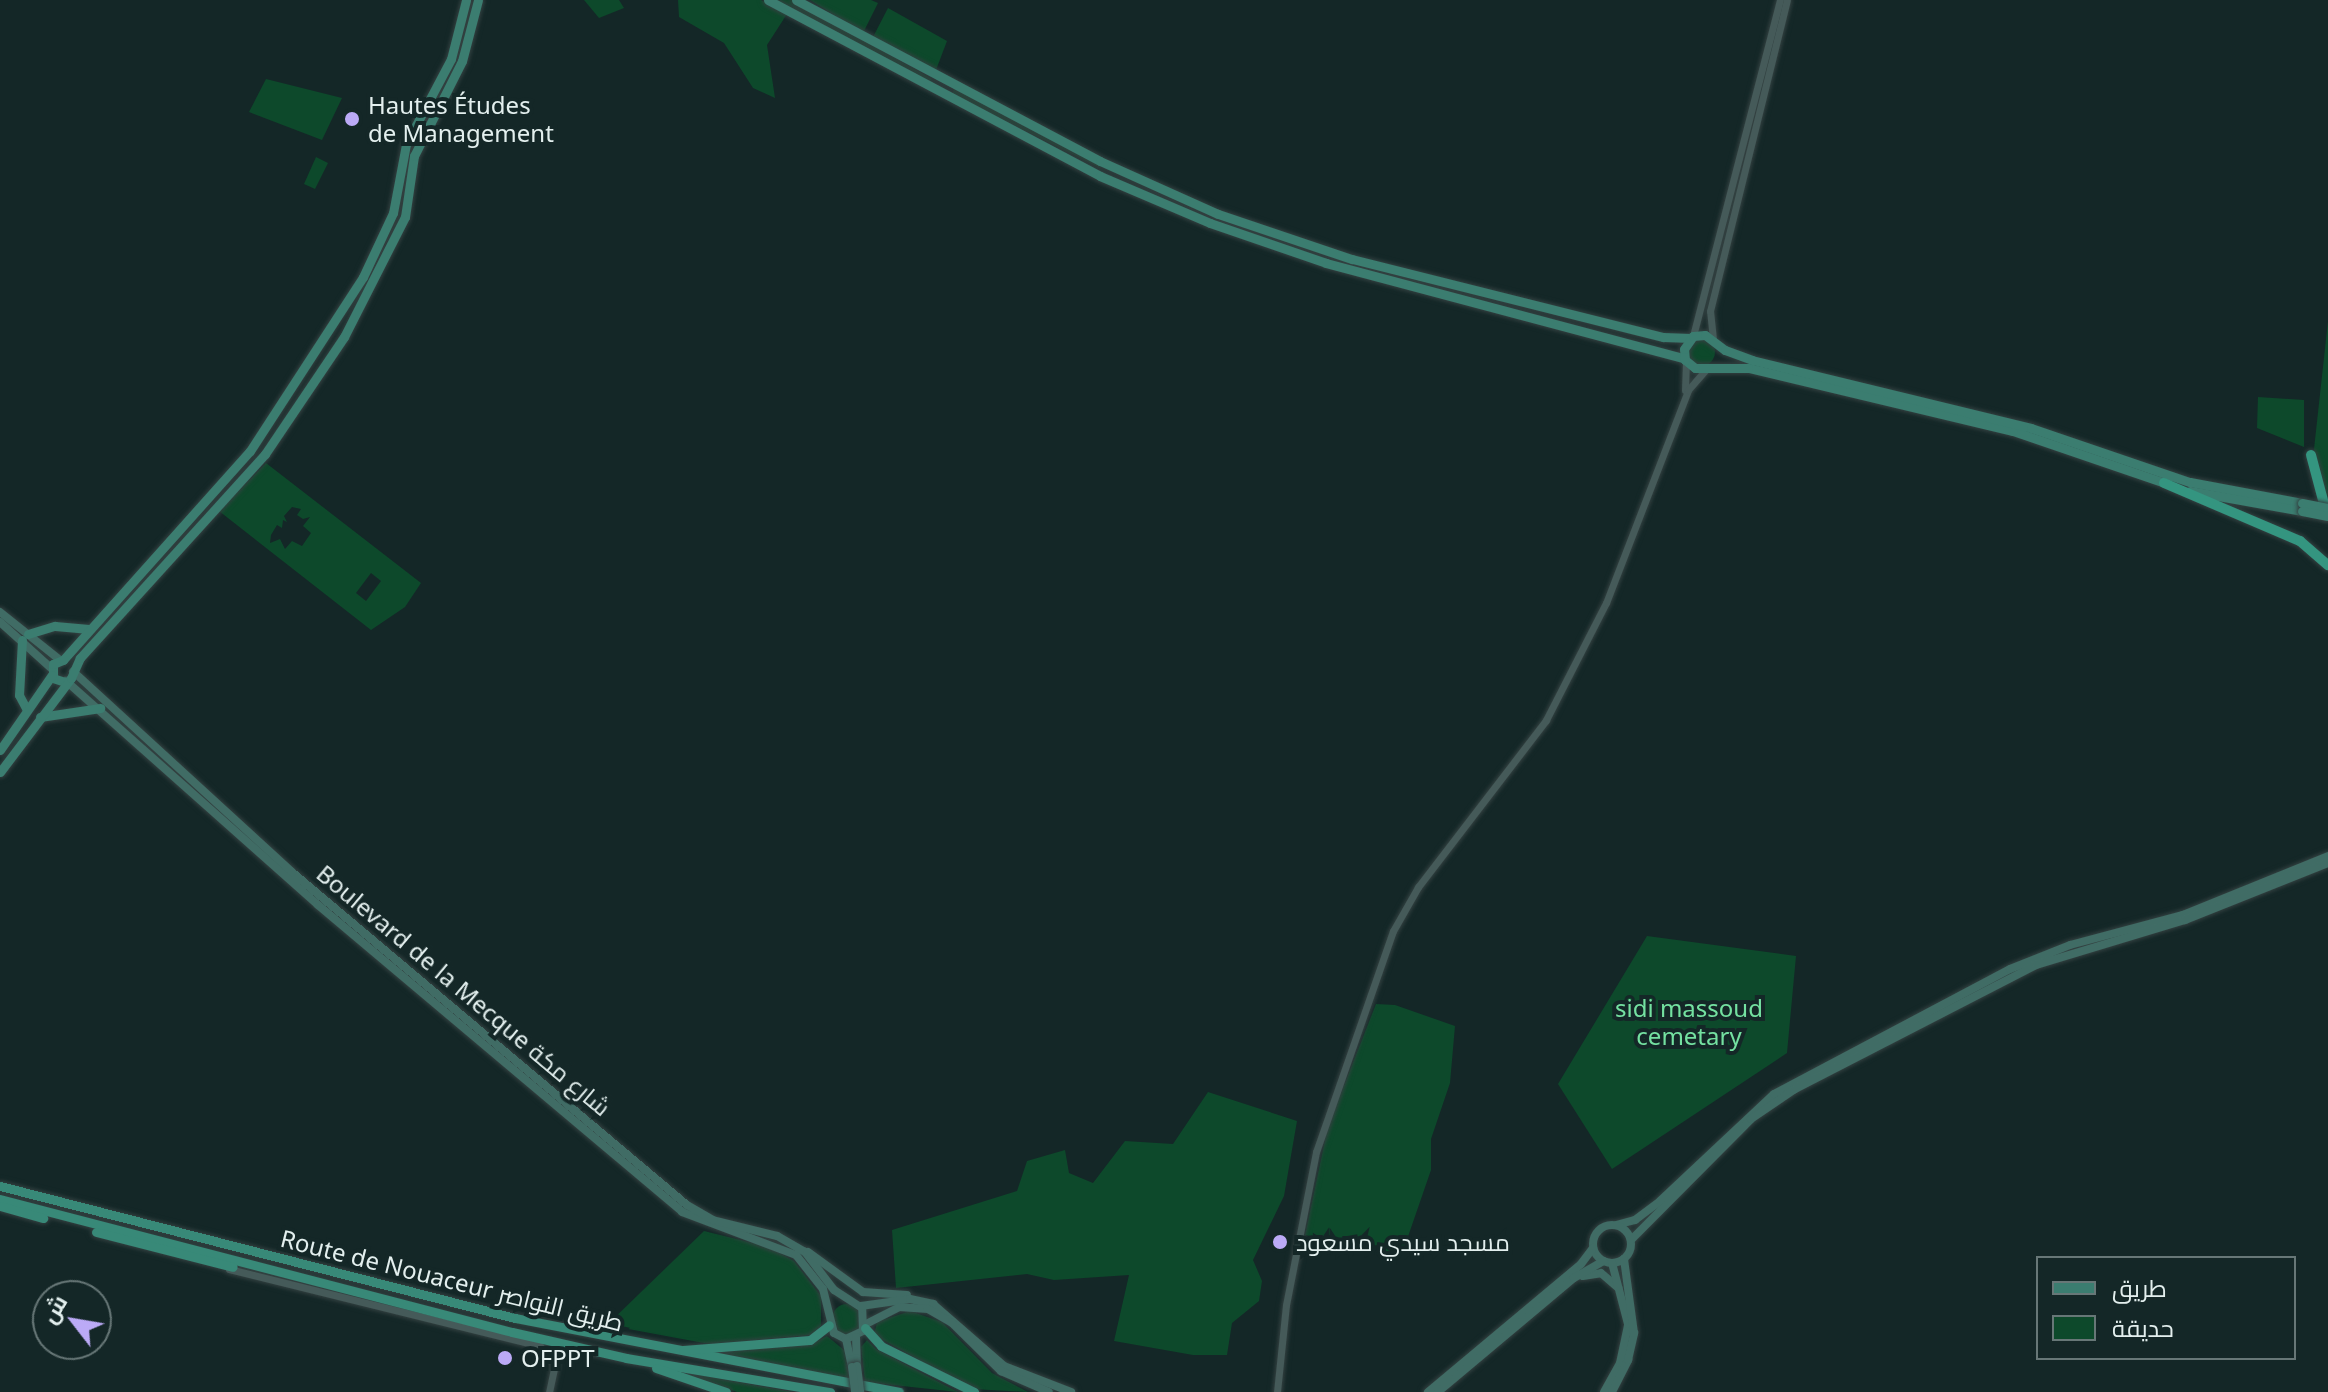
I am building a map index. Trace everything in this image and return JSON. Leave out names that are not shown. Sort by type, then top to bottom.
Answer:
[{"type":"highway","points":[[2311,455],[2328,517]]},
{"type":"highway","points":[[2164,483],[2300,541],[2327,560]]},
{"type":"highway","name":"Route de Nouaceur طريق النواصر","points":[[0,1186],[409,1293],[658,1349],[899,1392]]},
{"type":"highway","name":"Route de Nouaceur طريق النواصر","points":[[0,1199],[276,1273],[626,1358],[830,1392]]},
{"type":"highway","points":[[0,1206],[202,1261],[276,1273]]},
{"type":"highway","points":[[658,1349],[807,1341],[829,1325]]},
{"type":"highway","points":[[865,1326],[881,1346],[974,1392]]},
{"type":"highway","points":[[626,1358],[726,1392]]},
{"type":"main road","points":[[0,750],[62,660],[250,451],[363,277],[393,213],[406,144],[451,59],[466,0]]},
{"type":"main road","points":[[0,772],[73,670],[197,524],[265,454],[358,314],[405,217],[414,156],[462,61],[478,0]]},
{"type":"main road","points":[[768,0],[1100,176],[1210,223],[1326,263],[1709,367],[1778,375],[2013,431],[2164,483],[2302,507],[2328,508]]},
{"type":"main road","points":[[796,0],[1105,164],[1218,214],[1352,259],[1663,337],[1692,337],[1715,342],[1761,362],[2031,428],[2190,482],[2302,507],[2328,517]]},
{"type":"main road","points":[[1685,360],[1692,337]]},
{"type":"main road","points":[[1709,367],[1715,342]]},
{"type":"main road","points":[[0,612],[25,637],[52,672],[66,682]]},
{"type":"main road","points":[[0,622],[73,670]]},
{"type":"main road","points":[[25,637],[55,626],[89,629]]},
{"type":"main road","points":[[25,637],[19,695],[27,710]]},
{"type":"main road","name":"Boulevard de la Mecque شارع مكة","points":[[73,670],[292,872],[687,1205],[713,1220],[777,1236],[805,1252],[834,1290],[850,1300]]},
{"type":"main road","name":"Boulevard de la Mecque شارع مكة","points":[[66,682],[100,708],[318,905],[682,1212],[796,1255],[823,1289],[829,1313]]},
{"type":"main road","points":[[40,717],[100,708]]},
{"type":"main road","points":[[1428,1392],[1581,1264],[1593,1248],[1599,1230],[1653,1207],[1774,1094],[2010,969],[2070,945],[2183,915],[2328,856]]},
{"type":"main road","points":[[1612,1392],[1628,1360],[1634,1333],[1624,1259],[1631,1240],[1751,1119],[1795,1089],[1873,1053],[2036,965],[2185,920],[2328,863]]},
{"type":"main road","points":[[1616,1225],[1631,1240]]},
{"type":"main road","points":[[1593,1248],[1608,1262],[1625,1299],[1625,1346],[1604,1392]]},
{"type":"main road","points":[[805,1252],[863,1292],[916,1295],[933,1304],[1004,1366],[1071,1392]]},
{"type":"main road","points":[[1438,1392],[1574,1278],[1608,1262],[1624,1259]]},
{"type":"main road","points":[[1574,1278],[1605,1274],[1625,1299]]},
{"type":"main road","points":[[858,1392],[846,1339],[829,1325],[829,1313],[839,1302],[850,1300],[861,1306],[910,1299],[933,1304]]},
{"type":"main road","points":[[861,1306],[865,1326]]},
{"type":"main road","points":[[854,1366],[856,1337],[865,1326],[899,1307],[928,1309],[952,1323],[1001,1371],[1049,1392]]},
{"type":"main road","points":[[1503,1335],[1509,1344]]},
{"type":"main road","points":[[846,1339],[856,1337]]},
{"type":"street","points":[[1692,337],[1780,0]]},
{"type":"street","points":[[1715,342],[1710,311],[1787,0]]},
{"type":"street","points":[[1277,1392],[1286,1305],[1316,1152],[1393,931],[1418,887],[1531,743],[1573,670],[1636,532],[1683,400],[1685,360]]},
{"type":"street","points":[[1683,400],[1709,367]]},
{"type":"street","points":[[202,1261],[540,1346],[555,1364],[549,1392]]},
{"type":"green space","points":[[584,0],[619,0],[624,8],[599,18]]},
{"type":"green space","points":[[678,0],[761,0],[787,14],[767,45],[775,98],[753,88],[724,43],[679,17]]},
{"type":"green space","points":[[774,0],[792,0],[932,79],[930,81]]},
{"type":"green space","points":[[810,0],[871,0],[878,3],[863,33]]},
{"type":"green space","points":[[888,8],[947,41],[936,70],[873,37]]},
{"type":"green space","points":[[266,79],[342,98],[322,140],[249,112]]},
{"type":"green space","points":[[955,88],[1101,166],[1100,168],[952,94]]},
{"type":"green space","points":[[316,157],[328,163],[315,189],[304,184]]},
{"type":"green space","points":[[2328,321],[2328,510],[2314,449]]},
{"type":"green space","points":[[1701,338],[1711,342],[1715,352],[1711,362],[1701,366],[1691,362],[1687,352],[1691,342]]},
{"type":"green space","points":[[2258,397],[2304,400],[2304,447],[2257,428]]},
{"type":"green space","points":[[266,463],[421,583],[405,607],[371,630],[219,511]],"holes":[[[292,507],[301,509],[297,515],[303,519],[310,517],[303,526],[311,533],[302,546],[292,541],[285,549],[280,539],[270,543],[271,535],[277,525],[282,528],[283,520],[287,522],[284,516]],[[371,573],[381,581],[366,601],[356,593]]]},
{"type":"green space","name":"sidi massoud cemetary","points":[[1647,936],[1796,956],[1787,1053],[1612,1169],[1558,1084]]},
{"type":"green space","points":[[1376,1004],[1395,1005],[1455,1026],[1450,1083],[1431,1139],[1431,1170],[1402,1254],[1305,1235],[1328,1126]]},
{"type":"green space","points":[[1208,1092],[1297,1121],[1284,1196],[1253,1260],[1262,1281],[1259,1301],[1232,1323],[1227,1355],[1193,1355],[1114,1341],[1129,1275],[1054,1280],[1027,1274],[896,1288],[892,1230],[1017,1191],[1027,1161],[1065,1150],[1069,1173],[1093,1183],[1125,1141],[1173,1144]]},
{"type":"green space","points":[[704,1231],[769,1247],[794,1261],[821,1296],[821,1326],[811,1335],[709,1344],[607,1325]]},
{"type":"green space","points":[[847,1304],[853,1305],[861,1313],[861,1325],[853,1333],[847,1334],[841,1333],[833,1325],[832,1319],[833,1313],[841,1305]]},
{"type":"green space","points":[[910,1311],[942,1322],[992,1373],[1028,1392],[972,1389],[874,1335],[877,1322]]},
{"type":"green space","points":[[827,1336],[844,1350],[850,1379],[709,1351],[811,1344]]},
{"type":"green space","points":[[867,1340],[876,1349],[958,1392],[865,1382],[861,1347]]},
{"type":"green space","points":[[678,1371],[793,1392],[737,1392]]},
{"type":"place","name":"Hautes Études de Management","points":[[352,119]]},
{"type":"place","name":"مسجد سيدي مسعود","points":[[1280,1242]]},
{"type":"place","name":"OFPPT","points":[[505,1358]]}]
